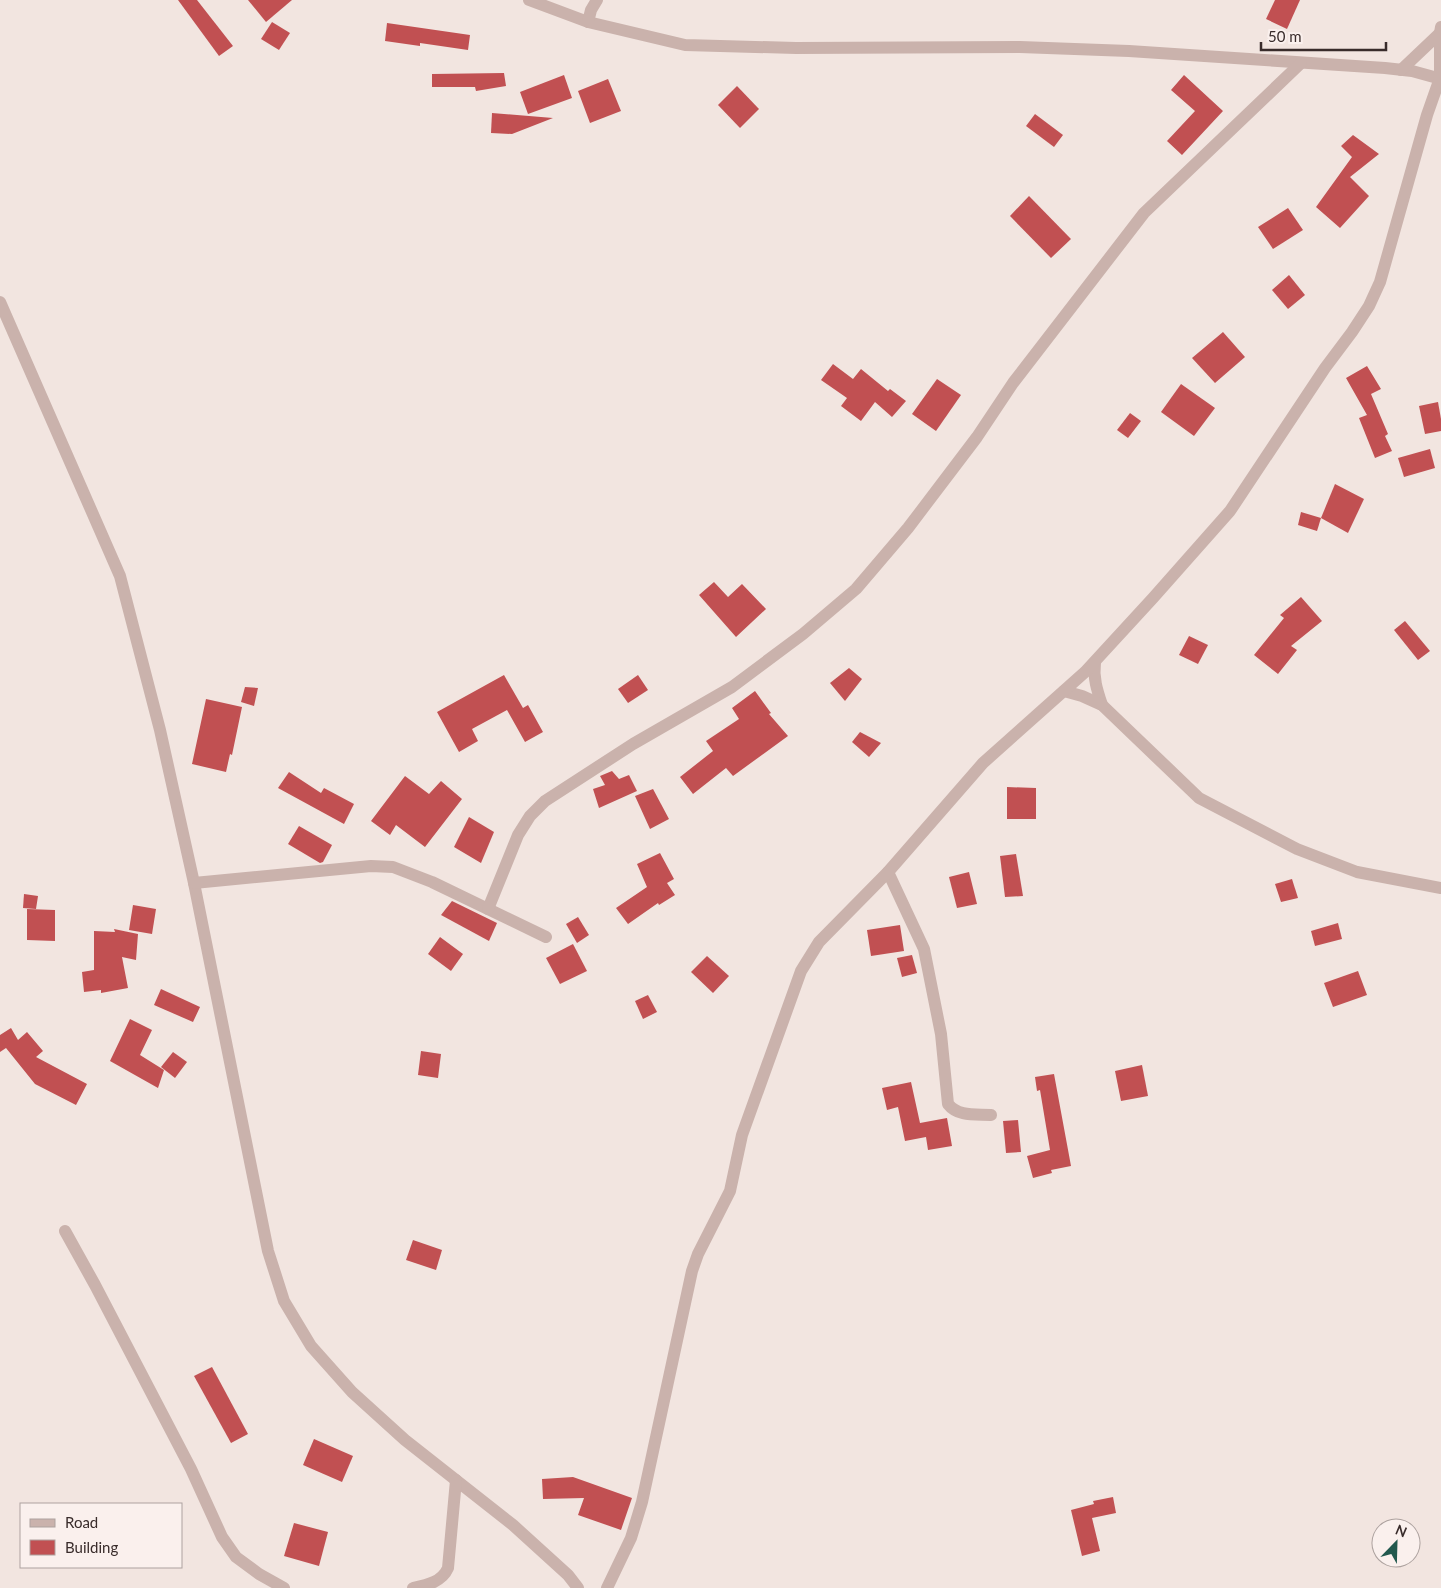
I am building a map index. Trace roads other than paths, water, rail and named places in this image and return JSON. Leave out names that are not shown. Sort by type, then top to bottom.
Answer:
[{"type":"street","points":[[529,0],[588,22],[685,44],[796,48],[1020,47],[1129,51],[1401,70],[1440,79]]},
{"type":"street","points":[[588,22],[591,10],[597,0]]},
{"type":"street","points":[[1401,70],[1440,30]]},
{"type":"street","points":[[607,1588],[630,1538],[642,1502],[692,1271],[698,1254],[730,1191],[742,1135],[802,971],[819,942],[888,872],[983,763],[1095,662],[1230,511],[1325,368],[1352,332],[1369,306],[1380,282],[1427,115],[1440,79],[1440,30]]},
{"type":"street","points":[[488,909],[518,835],[530,816],[545,802],[633,744],[732,686],[802,634],[856,589],[914,521],[977,437],[1013,383],[1144,213],[1301,63]]},
{"type":"street","points":[[0,302],[120,576],[160,730],[194,883],[268,1251],[284,1301],[311,1346],[352,1392],[405,1440],[513,1525],[568,1575],[578,1588]]},
{"type":"street","points":[[1095,662],[1095,683],[1102,705]]},
{"type":"street","points":[[1064,691],[1082,696],[1102,705],[1199,798],[1296,849],[1357,872],[1441,888]]},
{"type":"street","points":[[194,883],[372,866],[393,867],[432,882],[546,937]]},
{"type":"street","points":[[888,872],[924,949],[941,1034],[948,1104],[952,1109],[963,1114],[990,1115]]},
{"type":"street","points":[[65,1231],[96,1285],[191,1469],[222,1537],[236,1557],[284,1588]]},
{"type":"street","points":[[413,1588],[429,1584],[442,1577],[448,1568],[456,1480]]}]
